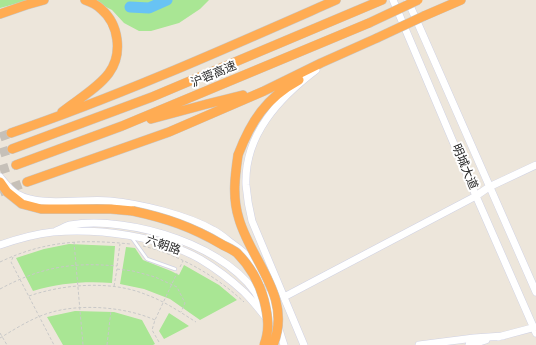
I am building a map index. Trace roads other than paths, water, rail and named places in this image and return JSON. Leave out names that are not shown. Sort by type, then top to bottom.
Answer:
[{"type":"highway","points":[[0,14],[44,0]]},
{"type":"highway","points":[[52,119],[100,84],[110,72],[115,62],[118,43],[114,26],[101,8],[85,0]]},
{"type":"highway","points":[[11,133],[52,119],[162,75],[336,0]]},
{"type":"highway","name":"沪蓉高速","points":[[12,149],[152,97],[382,0]]},
{"type":"highway","name":"沪蓉高速","points":[[16,165],[122,126],[369,23],[419,0]]},
{"type":"highway","points":[[27,182],[169,132],[264,91],[321,63],[461,0]]},
{"type":"highway","points":[[267,344],[276,337],[278,316],[277,303],[271,283],[245,236],[238,218],[234,189],[238,155],[247,133],[263,108],[278,94],[290,85],[316,70],[374,39]]},
{"type":"highway","points":[[122,126],[264,91]]},
{"type":"highway","points":[[0,182],[7,192],[22,204],[41,209],[111,208],[133,211],[179,223],[206,235],[236,252],[255,277],[262,295],[267,313],[267,344]]},
{"type":"street","name":"明城大道","points":[[393,0],[476,196],[535,329]]},
{"type":"street","name":"明城大道","points":[[408,0],[536,292]]},
{"type":"street","points":[[304,345],[252,221],[246,183],[248,163],[254,141],[269,113],[295,86],[316,70]]},
{"type":"street","points":[[284,296],[476,196],[489,187],[536,165]]},
{"type":"street","points":[[0,177],[16,194],[29,199],[44,202],[82,200],[110,201],[158,210],[184,218],[213,230],[236,246],[251,259],[256,268],[283,342]]},
{"type":"street","points":[[53,232],[69,225],[92,223],[125,226],[161,233],[190,244],[216,257],[240,276],[256,292],[267,313]]},
{"type":"street","name":"六朝路","points":[[2,242],[53,232],[108,232],[158,242],[200,259],[243,291],[258,306],[283,342]]},
{"type":"street","points":[[469,345],[535,329]]},
{"type":"street","points":[[419,345],[503,336]]},
{"type":"lane","points":[[130,236],[147,259],[174,269]]},
{"type":"waterway","points":[[130,7],[149,8],[167,0]]},
{"type":"tunnel","points":[[0,137],[11,133]]},
{"type":"tunnel","points":[[0,153],[12,149]]},
{"type":"tunnel","points":[[0,170],[16,165]]},
{"type":"tunnel","points":[[0,192],[27,182]]}]
